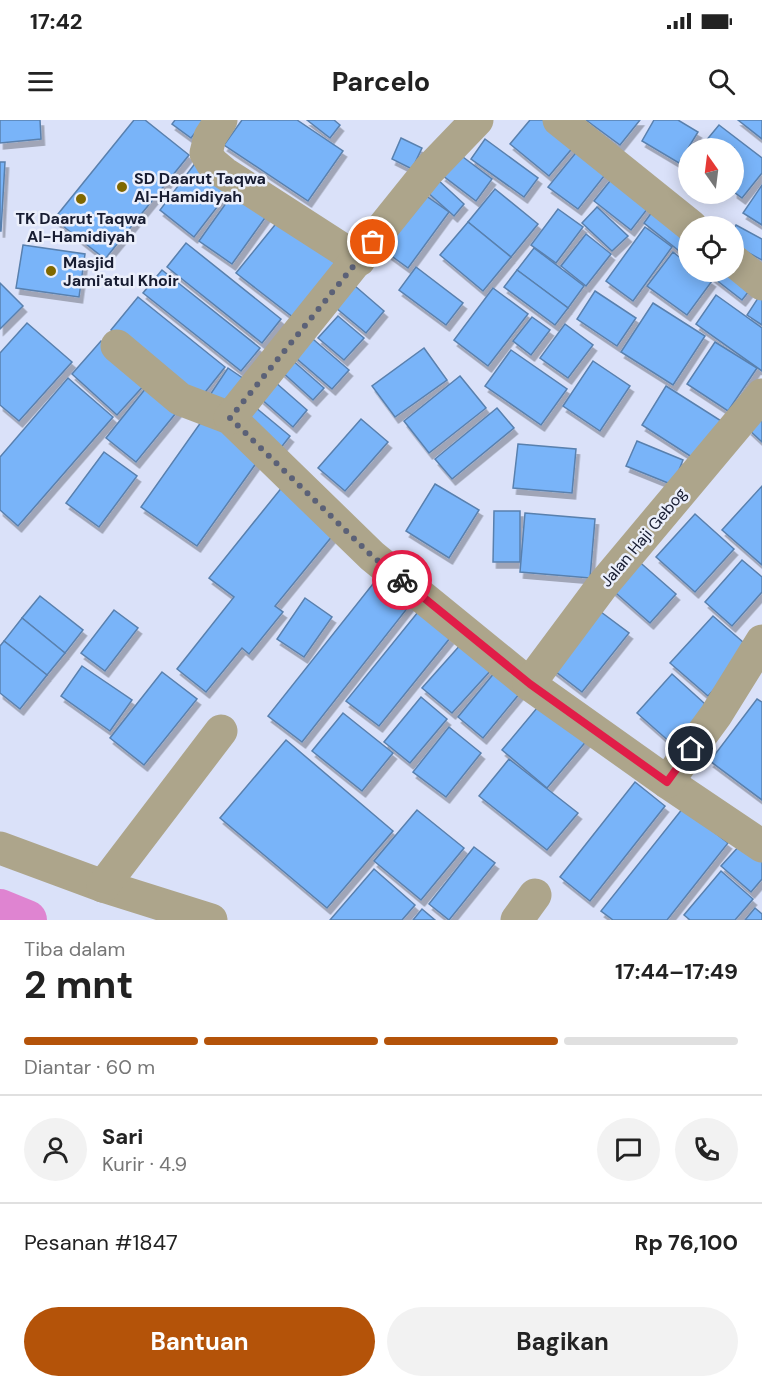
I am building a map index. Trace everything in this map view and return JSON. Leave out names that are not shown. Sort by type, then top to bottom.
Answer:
[{"type":"street","points":[[221,120],[210,136],[206,153],[212,164],[359,260]]},
{"type":"street","points":[[230,418],[429,170],[477,120]]},
{"type":"street","points":[[559,120],[679,216]]},
{"type":"street","points":[[744,269],[762,284]]},
{"type":"street","points":[[117,345],[180,399],[230,418],[372,556],[530,684],[667,782],[762,846]]},
{"type":"street","name":"Jalan Haji Gebog","points":[[530,684],[602,586],[762,395]]},
{"type":"street","points":[[667,782],[716,715],[762,641]]},
{"type":"street","points":[[103,886],[221,731]]},
{"type":"street","points":[[0,848],[103,886],[211,920]]},
{"type":"building","points":[[0,120],[40,120],[41,139],[0,143]]},
{"type":"building","name":"SD Daarut Taqwa Al-Hamidiyah","points":[[134,120],[145,120],[189,155],[105,259],[54,219]]},
{"type":"building","points":[[175,120],[205,120],[191,138],[172,124]]},
{"type":"building","points":[[242,120],[297,120],[343,151],[308,201],[224,145]]},
{"type":"building","points":[[307,120],[334,120],[340,125],[330,138]]},
{"type":"building","points":[[530,120],[556,120],[580,139],[549,176],[510,144]]},
{"type":"building","points":[[586,120],[640,120],[620,145]]},
{"type":"building","points":[[654,120],[678,120],[698,132],[694,138],[678,138],[678,162],[642,141]]},
{"type":"building","points":[[738,120],[762,120],[762,139]]},
{"type":"building","points":[[719,125],[736,138],[708,138]]},
{"type":"building","points":[[401,138],[422,148],[412,169],[392,159]]},
{"type":"building","points":[[485,139],[538,178],[524,197],[471,159]]},
{"type":"building","points":[[583,144],[612,166],[578,209],[548,187]]},
{"type":"building","points":[[744,144],[762,158],[762,173],[744,196]]},
{"type":"building","points":[[459,154],[492,179],[476,201],[442,175]]},
{"type":"building","points":[[0,162],[5,162],[1,231],[0,231]]},
{"type":"building","points":[[196,162],[231,189],[194,237],[160,210]]},
{"type":"building","points":[[618,171],[655,199],[631,230],[594,201]]},
{"type":"building","points":[[437,179],[464,204],[454,216],[426,191]]},
{"type":"building","points":[[239,185],[272,208],[232,264],[199,241]]},
{"type":"building","points":[[762,185],[762,225],[743,213]]},
{"type":"building","points":[[495,189],[538,224],[511,257],[468,222]]},
{"type":"building","points":[[422,193],[449,212],[408,268],[382,249]]},
{"type":"building","points":[[657,205],[678,222],[678,250],[644,223]]},
{"type":"building","points":[[597,207],[628,236],[612,251],[582,223]]},
{"type":"building","points":[[558,209],[583,227],[556,263],[531,245]]},
{"type":"building","points":[[283,215],[340,259],[294,318],[236,273]]},
{"type":"building","points":[[468,222],[511,257],[483,291],[440,255]]},
{"type":"building","points":[[645,227],[672,247],[633,301],[606,281]]},
{"type":"building","points":[[744,229],[762,239],[762,260],[744,250]]},
{"type":"building","points":[[586,234],[611,254],[586,286],[561,266]]},
{"type":"building","points":[[186,243],[281,319],[262,343],[167,267]]},
{"type":"building","name":"Masjid Jami'atul Khoir","points":[[23,245],[85,254],[79,297],[16,288]]},
{"type":"building","points":[[534,248],[584,286],[568,308],[517,270]]},
{"type":"building","points":[[673,252],[678,256],[678,282],[711,282],[687,315],[647,286]]},
{"type":"building","points":[[416,267],[463,303],[446,325],[399,290]]},
{"type":"building","points":[[162,270],[260,348],[241,371],[143,293]]},
{"type":"building","points":[[517,270],[568,308],[555,325],[504,287]]},
{"type":"building","points":[[744,277],[756,282],[742,300],[719,282],[744,282]]},
{"type":"building","points":[[0,283],[23,306],[0,329]]},
{"type":"building","points":[[355,286],[384,311],[366,333],[336,308]]},
{"type":"building","points":[[493,288],[528,314],[488,366],[454,340]]},
{"type":"building","points":[[595,291],[636,318],[617,346],[577,319]]},
{"type":"building","points":[[762,292],[762,325],[747,315]]},
{"type":"building","points":[[716,295],[762,328],[762,371],[696,324]]},
{"type":"building","points":[[138,297],[225,367],[199,400],[111,330]]},
{"type":"building","points":[[653,303],[705,336],[673,385],[621,352]]},
{"type":"building","points":[[338,316],[364,338],[344,360],[318,338]]},
{"type":"building","points":[[532,317],[550,330],[531,355],[513,341]]},
{"type":"building","points":[[27,323],[72,362],[19,421],[0,405],[0,353]]},
{"type":"building","points":[[565,324],[593,345],[568,378],[540,358]]},
{"type":"building","points":[[307,334],[349,370],[332,389],[290,353]]},
{"type":"building","points":[[101,341],[147,382],[117,415],[72,374]]},
{"type":"building","points":[[715,342],[757,368],[728,411],[687,384]]},
{"type":"building","points":[[424,348],[447,380],[395,417],[372,386]]},
{"type":"building","points":[[511,350],[567,389],[541,425],[485,386]]},
{"type":"building","points":[[291,359],[324,388],[313,400],[281,371]]},
{"type":"building","points":[[593,361],[630,386],[600,431],[563,406]]},
{"type":"building","points":[[228,368],[247,381],[228,407],[210,395]]},
{"type":"building","points":[[460,376],[486,408],[429,453],[404,421]]},
{"type":"building","points":[[68,378],[113,417],[18,526],[0,510],[0,457]]},
{"type":"building","points":[[275,382],[307,410],[293,427],[260,398]]},
{"type":"building","points":[[150,383],[180,408],[136,462],[106,438]]},
{"type":"building","points":[[666,386],[726,424],[701,463],[642,425]]},
{"type":"building","points":[[255,407],[290,436],[276,454],[241,424]]},
{"type":"building","points":[[497,408],[514,428],[452,479],[435,459]]},
{"type":"building","points":[[762,413],[762,442],[748,429]]},
{"type":"building","points":[[206,415],[262,455],[197,546],[141,507]]},
{"type":"building","points":[[361,419],[388,442],[345,491],[318,468]]},
{"type":"building","points":[[637,441],[683,460],[673,485],[626,466]]},
{"type":"building","points":[[518,444],[576,449],[572,493],[513,488]]},
{"type":"building","points":[[104,452],[137,476],[99,527],[66,503]]},
{"type":"building","points":[[435,484],[479,510],[449,558],[406,531]]},
{"type":"building","points":[[283,486],[338,529],[275,606],[283,612],[249,654],[242,648],[206,692],[177,669],[234,597],[209,578]]},
{"type":"building","points":[[762,486],[762,565],[722,530]]},
{"type":"building","points":[[494,511],[520,511],[520,562],[493,562]]},
{"type":"building","points":[[525,513],[595,519],[590,578],[520,572]]},
{"type":"building","points":[[695,514],[734,549],[695,592],[656,557]]},
{"type":"building","points":[[635,558],[676,594],[650,623],[609,587]]},
{"type":"building","points":[[742,560],[762,577],[762,592],[732,626],[705,602]]},
{"type":"building","points":[[380,575],[413,601],[302,742],[268,716]]},
{"type":"building","points":[[40,596],[83,630],[65,653],[22,618]]},
{"type":"building","points":[[305,598],[332,617],[304,657],[277,639]]},
{"type":"building","points":[[597,609],[629,633],[582,692],[551,668]]},
{"type":"building","points":[[114,610],[138,628],[105,671],[81,653]]},
{"type":"building","points":[[418,612],[450,638],[379,726],[346,701]]},
{"type":"building","points":[[713,616],[751,649],[708,696],[670,663]]},
{"type":"building","points":[[22,618],[65,653],[47,675],[4,641]]},
{"type":"building","points":[[4,641],[47,675],[20,709],[0,693],[0,646]]},
{"type":"building","points":[[462,643],[492,669],[452,713],[422,688]]},
{"type":"building","points":[[82,666],[132,700],[110,731],[61,696]]},
{"type":"building","points":[[162,672],[197,699],[144,765],[110,738]]},
{"type":"building","points":[[495,672],[520,693],[483,738],[458,717]]},
{"type":"building","points":[[672,674],[715,713],[680,751],[637,713]]},
{"type":"building","points":[[421,697],[447,719],[410,763],[384,742]]},
{"type":"building","points":[[757,699],[762,702],[762,800],[710,761]]},
{"type":"building","points":[[542,702],[588,739],[547,788],[502,750]]},
{"type":"building","points":[[343,713],[393,753],[362,791],[312,751]]},
{"type":"building","points":[[449,727],[481,753],[446,797],[413,772]]},
{"type":"building","points":[[286,740],[393,831],[327,908],[220,818]]},
{"type":"building","points":[[509,759],[578,813],[547,850],[479,796]]},
{"type":"building","points":[[635,782],[665,806],[590,901],[560,877]]},
{"type":"building","points":[[683,808],[728,843],[667,920],[613,920],[601,911]]},
{"type":"building","points":[[417,810],[464,848],[421,900],[374,861]]},
{"type":"building","points":[[741,844],[762,862],[762,879],[751,892],[721,866]]},
{"type":"building","points":[[474,847],[495,863],[449,920],[429,904]]},
{"type":"building","points":[[374,869],[415,905],[402,920],[330,920]]},
{"type":"building","points":[[721,871],[753,899],[735,920],[690,920],[684,915]]},
{"type":"building","points":[[755,908],[762,914],[762,920],[745,920]]},
{"type":"building","points":[[422,909],[435,920],[413,920]]},
{"type":"waterway","points":[[0,909],[27,920]]},
{"type":"way so far","points":[[373,242],[230,418],[372,556],[402,580]]},
{"type":"place","name":"SD Daarut Taqwa Al-Hamidiyah","points":[[122,187]]},
{"type":"place","name":"TK Daarut Taqwa Al-Hamidiyah","points":[[81,199]]},
{"type":"place","name":"Masjid Jami'atul Khoir","points":[[51,271]]},
{"type":"route","points":[[402,580],[530,684],[667,782],[691,749]]}]
